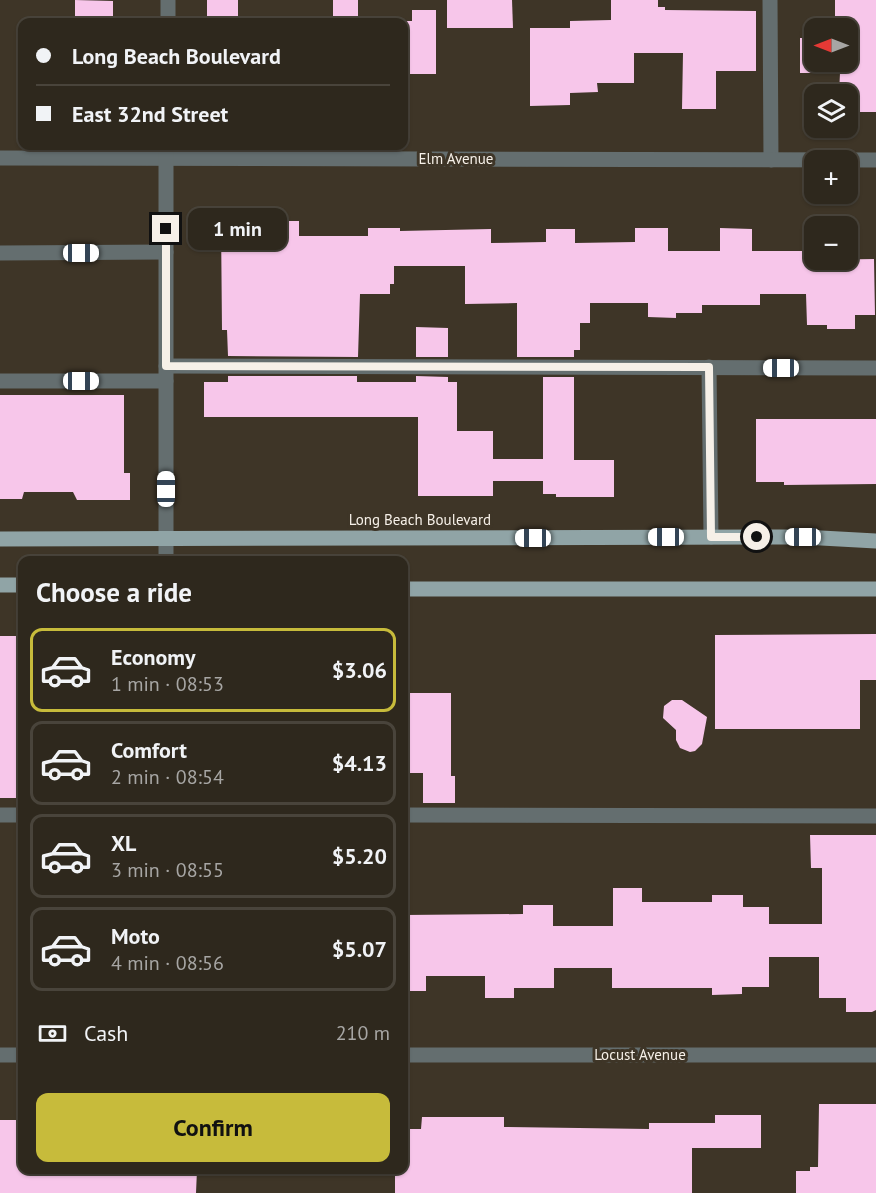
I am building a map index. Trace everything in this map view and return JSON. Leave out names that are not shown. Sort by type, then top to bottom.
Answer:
[{"type":"main road","name":"Long Beach Boulevard","points":[[0,539],[803,537],[876,541]]},
{"type":"main road","points":[[0,585],[18,585]]},
{"type":"main road","points":[[408,588],[876,589]]},
{"type":"street","points":[[168,0],[168,18]]},
{"type":"street","points":[[770,0],[771,160]]},
{"type":"street","points":[[166,152],[166,556]]},
{"type":"street","name":"Elm Avenue","points":[[0,158],[166,152],[876,160]]},
{"type":"street","points":[[0,253],[166,252]]},
{"type":"street","points":[[709,367],[711,537]]},
{"type":"street","points":[[0,381],[166,373],[709,367],[876,368]]},
{"type":"street","points":[[0,815],[18,815]]},
{"type":"street","points":[[408,815],[876,816]]},
{"type":"street","points":[[0,1055],[18,1055]]},
{"type":"street","name":"Locust Avenue","points":[[408,1055],[876,1055]]},
{"type":"building","points":[[75,0],[113,1],[113,18],[75,18]]},
{"type":"building","points":[[207,0],[238,0],[238,18],[207,18]]},
{"type":"building","points":[[333,0],[358,0],[358,18],[333,18]]},
{"type":"building","points":[[447,0],[512,0],[513,28],[447,28]]},
{"type":"building","points":[[611,0],[658,0],[658,7],[665,7],[665,10],[756,11],[756,71],[716,71],[716,109],[682,109],[683,53],[634,53],[634,83],[597,83],[598,92],[570,93],[570,105],[530,106],[530,28],[570,28],[570,21],[611,20]]},
{"type":"building","points":[[835,0],[876,0],[876,112],[858,112],[858,84],[839,84],[840,73],[800,73],[800,38],[804,38],[804,72],[858,72],[858,18],[835,18]]},
{"type":"building","points":[[412,10],[436,10],[436,74],[408,74],[408,21],[412,21]]},
{"type":"building","points":[[221,221],[299,221],[299,236],[368,236],[368,228],[400,228],[400,231],[491,229],[491,243],[546,242],[546,229],[575,229],[575,243],[635,242],[635,228],[668,228],[668,251],[720,251],[720,228],[752,229],[752,251],[804,251],[804,270],[858,270],[858,259],[874,259],[875,315],[855,315],[855,329],[827,329],[827,325],[807,325],[806,294],[760,294],[760,305],[702,305],[702,313],[676,313],[676,318],[648,317],[648,303],[590,303],[590,323],[580,323],[580,350],[574,350],[574,357],[517,357],[517,303],[465,304],[465,266],[394,266],[394,284],[390,284],[390,294],[360,294],[358,357],[228,356],[227,330],[222,330]]},
{"type":"building","points":[[416,327],[448,328],[448,357],[416,357]]},
{"type":"building","points":[[228,376],[357,376],[357,382],[416,382],[416,376],[448,377],[448,382],[457,382],[457,431],[493,431],[493,459],[543,459],[543,377],[574,377],[574,460],[614,460],[614,497],[556,497],[556,494],[543,494],[543,481],[493,481],[493,496],[418,496],[418,417],[204,417],[204,382],[228,382]]},
{"type":"building","points":[[0,395],[124,395],[124,473],[130,473],[130,500],[77,500],[73,492],[24,492],[22,499],[0,499]]},
{"type":"building","points":[[756,419],[876,419],[876,484],[784,485],[784,482],[756,482]]},
{"type":"building","points":[[876,634],[876,680],[860,680],[860,729],[715,729],[715,635]]},
{"type":"building","points":[[0,636],[18,636],[18,798],[0,798]]},
{"type":"building","points":[[408,693],[451,693],[451,776],[455,776],[455,803],[423,803],[423,773],[408,773]]},
{"type":"building","points":[[672,700],[682,700],[707,717],[702,744],[695,751],[690,752],[680,748],[676,740],[676,730],[663,718],[664,706]]},
{"type":"building","points":[[810,835],[876,835],[876,1010],[872,1012],[846,1012],[846,998],[819,998],[819,957],[769,957],[769,987],[742,987],[742,994],[712,995],[712,988],[612,988],[612,968],[554,968],[554,988],[514,988],[514,998],[485,998],[485,976],[426,976],[426,991],[408,991],[408,915],[523,914],[523,905],[553,905],[553,926],[613,926],[613,888],[642,888],[642,902],[712,902],[712,895],[743,895],[743,907],[769,907],[769,924],[822,924],[822,868],[811,868]]},
{"type":"building","points":[[819,1104],[876,1104],[876,1193],[796,1193],[796,1171],[810,1171],[810,1167],[818,1167]]},
{"type":"building","points":[[715,1115],[761,1115],[761,1148],[692,1148],[692,1193],[395,1193],[395,1174],[408,1174],[408,1129],[421,1129],[422,1117],[504,1117],[504,1127],[649,1129],[649,1123],[715,1123]]},
{"type":"building","points":[[0,1120],[18,1120],[18,1174],[197,1174],[196,1193],[0,1193]]},
{"type":"route","points":[[166,229],[166,366],[709,367],[711,537],[757,537]]}]
